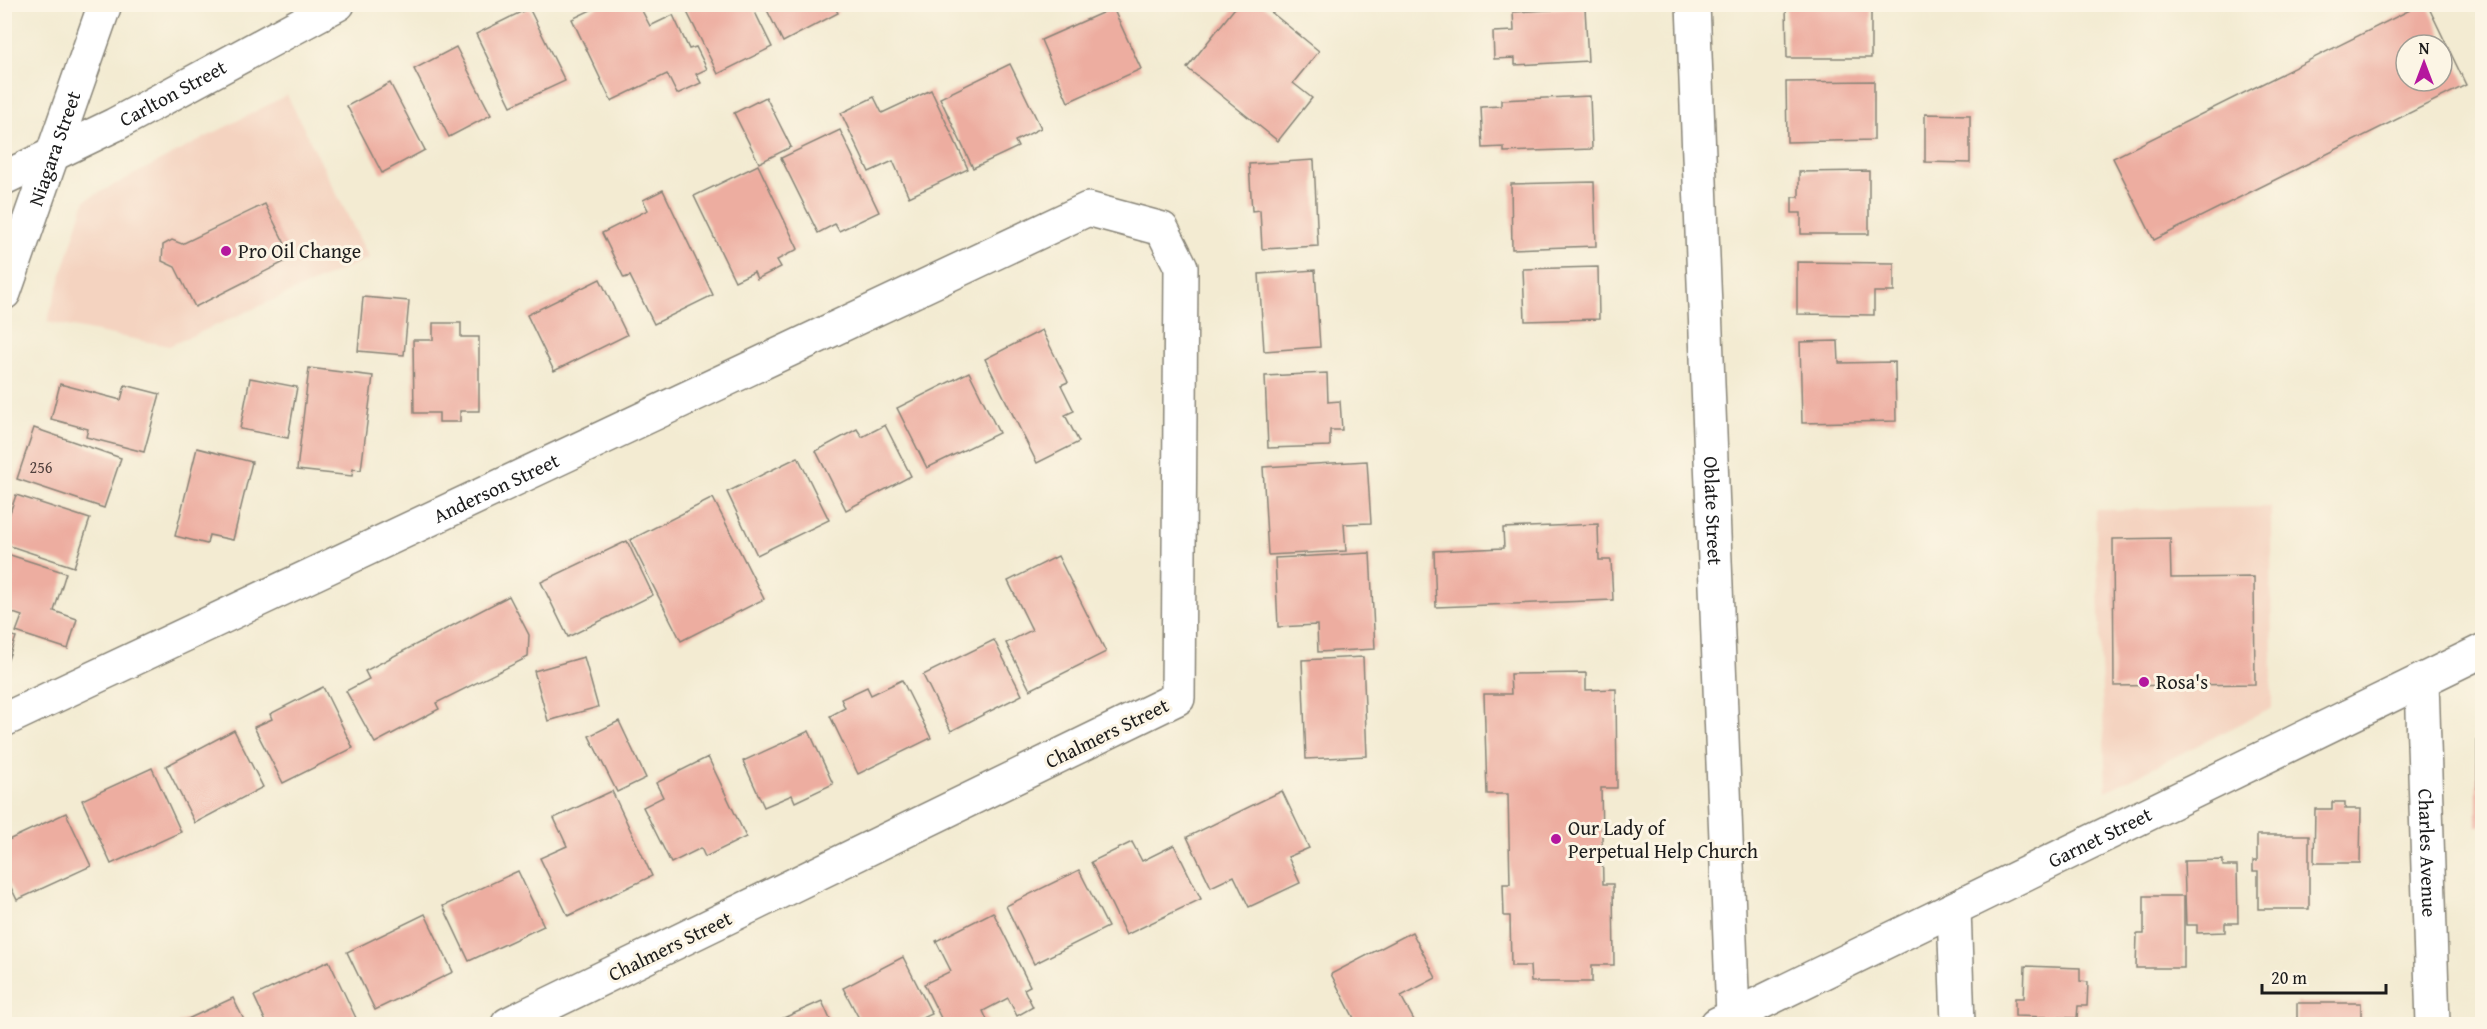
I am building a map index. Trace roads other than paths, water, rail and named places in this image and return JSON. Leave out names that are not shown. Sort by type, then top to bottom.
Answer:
[{"type":"street","name":"Niagara Street","points":[[4,293],[105,4]]},
{"type":"street","name":"Carlton Street","points":[[4,178],[114,125],[338,4]]},
{"type":"street","name":"Oblate Street","points":[[1693,4],[1725,1020]]},
{"type":"street","name":"Chalmers Street","points":[[508,1024],[1178,698],[1181,267],[1162,229],[1088,209],[989,255]]},
{"type":"street","name":"Anderson Street","points":[[4,720],[989,255]]},
{"type":"street","name":"Garnet Street","points":[[1725,1020],[2482,651]]},
{"type":"street","name":"Charles Avenue","points":[[2422,681],[2433,1024]]},
{"type":"street","points":[[1954,909],[1958,1024]]},
{"type":"place","name":"Pro Oil Change","points":[[226,251]]},
{"type":"place","name":"Rosa's","points":[[2144,682]]},
{"type":"place","name":"Our Lady of Perpetual Help Church","points":[[1556,839]]}]
